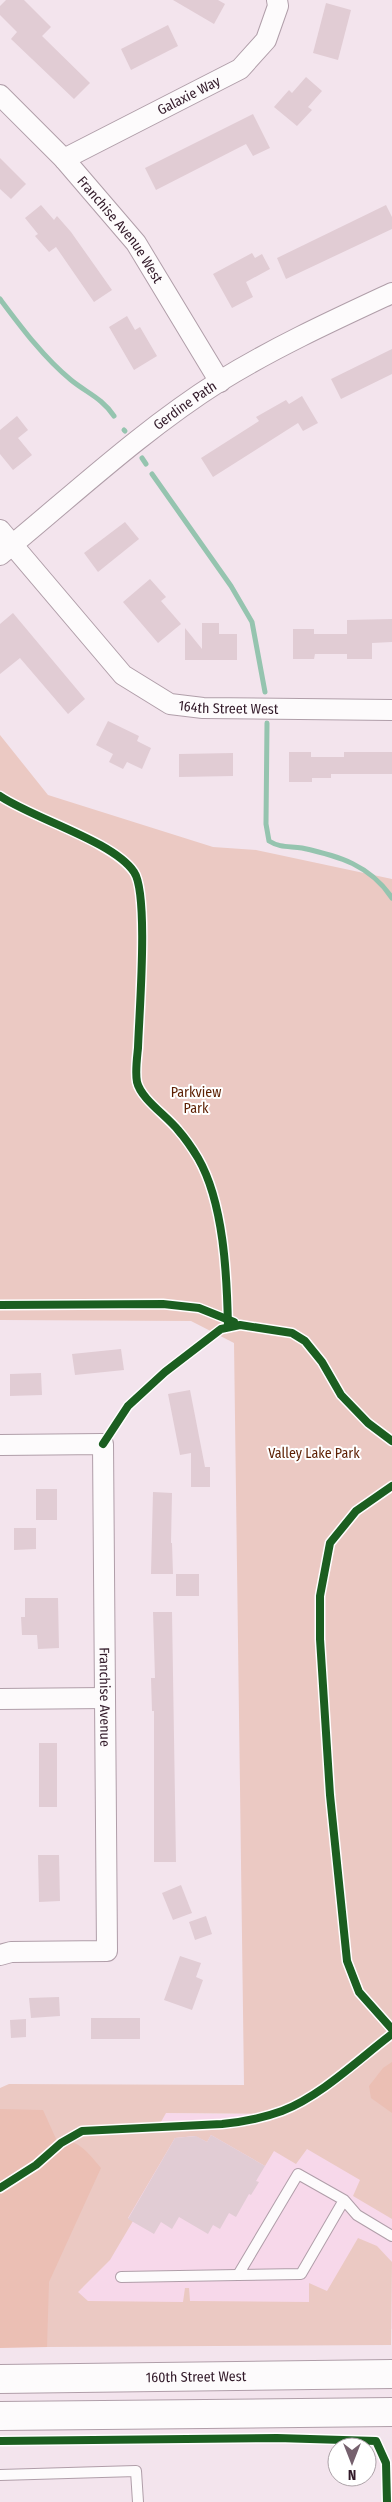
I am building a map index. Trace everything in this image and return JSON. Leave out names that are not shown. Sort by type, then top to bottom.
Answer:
[{"type":"main road","name":"160th Street West","points":[[0,2379],[392,2374]]},
{"type":"main road","points":[[0,2416],[392,2412]]},
{"type":"street","name":"Galaxie Way","points":[[64,159],[240,69],[266,40],[278,6],[277,0]]},
{"type":"street","name":"Franchise Avenue West","points":[[0,95],[64,159],[136,243],[220,382]]},
{"type":"street","name":"Gerdine Path","points":[[4,543],[144,435],[220,382],[300,336],[392,292]]},
{"type":"street","name":"164th Street West","points":[[4,543],[123,675],[170,704],[203,708],[392,710]]},
{"type":"street","name":"Franchise Avenue","points":[[0,1445],[103,1444],[107,1951],[0,1954]]},
{"type":"street","points":[[0,1699],[105,1698]]},
{"type":"lane","points":[[238,2275],[298,2174],[344,2200],[357,2215],[392,2236]]},
{"type":"lane","points":[[121,2277],[302,2274],[344,2200]]},
{"type":"lane","points":[[0,2475],[136,2471],[138,2502]]},
{"type":"shaded area","points":[[392,2062],[392,2113],[371,2098],[369,2086],[383,2068]]},
{"type":"shaded area","points":[[0,2109],[43,2110],[57,2141],[77,2144],[101,2168],[49,2282],[47,2347],[0,2348]]},
{"type":"shaded area","points":[[165,2113],[392,2116],[392,2329],[47,2330]]},
{"type":"green space","points":[[0,735],[48,795],[213,847],[256,850],[392,879],[392,2219],[353,2196],[360,2180],[307,2149],[296,2164],[274,2151],[265,2166],[211,2135],[207,2142],[195,2136],[175,2138],[128,2218],[133,2221],[110,2260],[78,2292],[88,2301],[183,2302],[185,2288],[189,2288],[190,2301],[309,2302],[309,2283],[327,2291],[358,2238],[377,2246],[392,2262],[391,2345],[47,2347],[47,2331],[0,2331],[0,2088],[9,2084],[244,2085],[234,1343],[191,1321],[0,1320]],"holes":[[[166,2113],[279,2114],[237,2125],[157,2129]]]},
{"type":"building","points":[[6,0],[24,0],[51,27],[42,36],[90,83],[74,99],[11,39],[17,32],[0,15],[0,6]]},
{"type":"building","points":[[173,0],[218,0],[225,4],[214,24]]},
{"type":"building","points":[[326,3],[351,10],[338,60],[313,53]]},
{"type":"building","points":[[168,25],[178,46],[131,70],[121,49]]},
{"type":"building","points":[[306,77],[322,91],[308,107],[312,110],[297,126],[274,107],[289,90],[292,93]]},
{"type":"building","points":[[253,114],[270,148],[253,156],[246,144],[156,190],[145,168]]},
{"type":"building","points":[[0,158],[26,184],[11,199],[0,189]]},
{"type":"building","points":[[41,205],[54,220],[57,216],[71,232],[112,290],[94,302],[56,247],[49,252],[35,236],[38,234],[25,218]]},
{"type":"building","points":[[386,205],[392,217],[392,229],[286,279],[277,258]]},
{"type":"building","points":[[252,253],[255,258],[262,254],[270,269],[246,282],[253,297],[232,308],[213,274]]},
{"type":"building","points":[[127,316],[135,330],[140,327],[157,356],[134,370],[109,327]]},
{"type":"building","points":[[392,349],[392,374],[341,399],[331,379]]},
{"type":"building","points":[[302,396],[318,423],[303,431],[298,423],[213,477],[201,458],[259,421],[256,417],[286,400],[289,404]]},
{"type":"building","points":[[17,416],[28,430],[18,438],[32,455],[13,470],[0,454],[0,430]]},
{"type":"building","points":[[125,522],[139,539],[98,572],[84,553]]},
{"type":"building","points":[[150,579],[166,597],[161,601],[181,624],[158,643],[123,602]]},
{"type":"building","points":[[13,613],[85,699],[68,714],[20,658],[0,674],[0,624]]},
{"type":"building","points":[[392,619],[392,642],[372,643],[372,659],[347,659],[347,654],[315,654],[314,659],[293,659],[293,629],[314,629],[314,634],[347,634],[347,620]]},
{"type":"building","points":[[202,623],[219,623],[219,634],[237,634],[237,660],[185,660],[185,628],[202,649]]},
{"type":"building","points":[[108,721],[139,736],[137,741],[151,748],[142,769],[127,762],[123,769],[109,762],[113,754],[96,745]]},
{"type":"building","points":[[289,752],[311,752],[311,757],[344,757],[344,752],[392,752],[392,774],[331,774],[331,778],[312,778],[312,782],[289,782]]},
{"type":"building","points":[[233,753],[233,776],[179,777],[179,754]]},
{"type":"building","points":[[121,1349],[124,1370],[75,1375],[72,1354]]},
{"type":"building","points":[[41,1373],[42,1395],[10,1396],[10,1374]]},
{"type":"building","points":[[190,1390],[205,1467],[210,1467],[210,1487],[191,1487],[191,1453],[180,1455],[168,1394]]},
{"type":"building","points":[[36,1489],[57,1489],[57,1520],[36,1520]]},
{"type":"building","points":[[153,1492],[172,1493],[171,1543],[173,1574],[151,1574]]},
{"type":"building","points":[[14,1528],[36,1528],[36,1549],[14,1550]]},
{"type":"building","points":[[176,1574],[199,1574],[199,1596],[176,1596]]},
{"type":"building","points":[[25,1598],[58,1598],[59,1648],[38,1649],[37,1635],[22,1635],[21,1617],[25,1617]]},
{"type":"building","points":[[153,1612],[172,1612],[176,1862],[154,1862],[154,1711],[152,1711],[151,1678],[155,1678]]},
{"type":"building","points":[[39,1743],[57,1743],[57,1807],[39,1807]]},
{"type":"building","points":[[38,1855],[59,1855],[60,1901],[39,1902]]},
{"type":"building","points":[[181,1885],[192,1913],[173,1920],[162,1893]]},
{"type":"building","points":[[206,1916],[212,1934],[195,1940],[189,1922]]},
{"type":"building","points":[[180,1956],[201,1963],[196,1977],[203,1980],[192,2010],[164,2000]]},
{"type":"building","points":[[59,1997],[60,2016],[31,2018],[29,1998]]},
{"type":"building","points":[[91,2018],[140,2018],[140,2039],[91,2039]]},
{"type":"building","points":[[26,2019],[26,2037],[11,2038],[10,2020]]},
{"type":"building","points":[[211,2135],[265,2166],[256,2181],[259,2182],[251,2195],[249,2194],[236,2217],[229,2213],[220,2229],[213,2225],[208,2234],[179,2217],[172,2229],[161,2222],[154,2234],[128,2219],[175,2138],[196,2136],[207,2142]]},
{"type":"waterway","points":[[0,299],[51,362],[71,380],[99,400],[114,416]]},
{"type":"waterway","points":[[142,458],[146,464]]},
{"type":"waterway","points":[[152,474],[231,586],[252,622],[265,692]]},
{"type":"waterway","points":[[267,723],[266,824],[269,841],[281,846],[302,848],[329,855],[353,864],[374,877],[392,898]]},
{"type":"cycle path","points":[[0,796],[109,850],[124,861],[134,872],[139,884],[142,928],[137,1082],[139,1088],[149,1101],[186,1140],[207,1176],[219,1218],[227,1285],[228,1327]]},
{"type":"cycle path","points":[[0,1305],[163,1304],[199,1308],[234,1322]]},
{"type":"cycle path","points":[[103,1444],[128,1406],[165,1372],[221,1329],[240,1325],[292,1333],[305,1341],[322,1362],[341,1395],[368,1423],[392,1441]]},
{"type":"cycle path","points":[[392,1486],[356,1511],[330,1543],[320,1596],[320,1639],[330,1795],[347,1961],[359,1992],[392,2029]]},
{"type":"cycle path","points":[[0,2188],[36,2165],[61,2143],[82,2131],[222,2124],[268,2116],[282,2111],[325,2087],[392,2034]]},
{"type":"cycle path","points":[[0,2441],[277,2438],[376,2441],[386,2463],[387,2502]]},
{"type":"park label","name":"Parkview Park","points":[[196,1100]]},
{"type":"park label","name":"Valley Lake Park","points":[[314,1453]]}]
